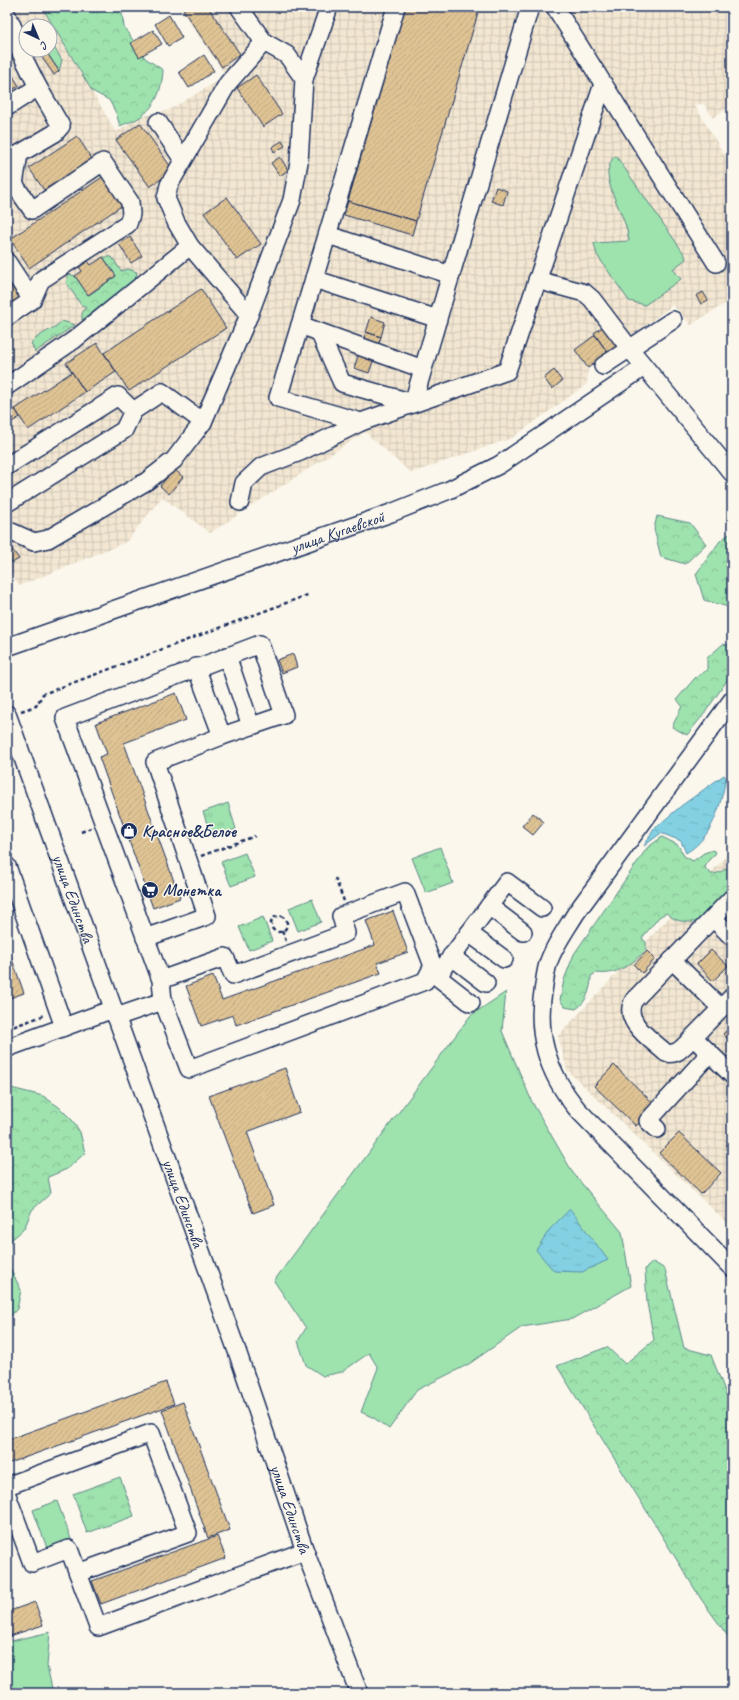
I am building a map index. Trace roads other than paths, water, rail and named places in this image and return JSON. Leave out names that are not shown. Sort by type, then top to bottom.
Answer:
[{"type":"street","points":[[239,7],[264,42],[287,55],[304,78]]},
{"type":"street","points":[[7,530],[34,542],[48,538],[147,481],[174,460],[203,422],[249,315],[292,200],[299,162],[304,78],[329,7]]},
{"type":"street","points":[[361,422],[278,398],[396,7]]},
{"type":"street","points":[[413,403],[530,7]]},
{"type":"street","points":[[555,7],[716,263]]},
{"type":"street","points":[[7,15],[14,30],[19,49],[38,87],[61,126],[55,133],[19,154],[11,186],[32,210],[104,162],[130,202],[131,214],[128,224],[41,280],[32,300],[7,317]]},
{"type":"street","points":[[249,315],[190,246],[176,222],[166,198],[169,185],[228,83],[264,42]]},
{"type":"street","points":[[240,502],[244,483],[261,467],[300,452],[361,422],[507,371],[603,84]]},
{"type":"street","points":[[7,107],[38,87]]},
{"type":"street","points":[[158,122],[183,160]]},
{"type":"street","points":[[328,235],[451,275]]},
{"type":"street","points":[[7,386],[74,340],[190,246]]},
{"type":"street","points":[[7,262],[32,300]]},
{"type":"street","points":[[314,279],[438,319]]},
{"type":"street","points":[[537,280],[585,293],[592,299],[644,367],[732,473]]},
{"type":"street","points":[[603,366],[674,320]]},
{"type":"street","points":[[300,325],[424,369]]},
{"type":"street","points":[[319,332],[342,383],[413,403]]},
{"type":"street","name":"улица Кугаевской","points":[[7,647],[391,513],[449,490],[500,465],[644,367]]},
{"type":"street","points":[[7,503],[124,430],[133,411],[162,392],[203,422]]},
{"type":"street","points":[[7,466],[118,396],[133,411]]},
{"type":"street","points":[[145,938],[207,916],[155,762],[284,714],[260,644],[65,718],[145,938],[161,980],[163,1001],[189,1069],[425,981],[469,933],[508,882],[542,908]]},
{"type":"street","points":[[227,656],[251,726]]},
{"type":"street","points":[[196,668],[222,736]]},
{"type":"street","points":[[732,700],[576,913],[548,963],[540,1005],[540,1021],[542,1037],[548,1058],[556,1080],[565,1094],[577,1109],[732,1268]]},
{"type":"street","name":"улица Единства","points":[[7,714],[237,1351],[305,1551],[359,1693]]},
{"type":"street","points":[[7,866],[64,1027]]},
{"type":"street","points":[[161,980],[225,957],[233,975],[346,933],[341,916],[405,892],[442,963],[486,983]]},
{"type":"street","points":[[672,960],[727,1003],[679,1051],[672,1054],[666,1053],[634,1022],[630,1014],[630,1007],[634,1000],[672,960],[732,898]]},
{"type":"street","points":[[489,906],[523,932]]},
{"type":"street","points":[[713,918],[732,937]]},
{"type":"street","points":[[469,933],[504,959]]},
{"type":"street","points":[[442,963],[439,978],[471,1003]]},
{"type":"street","points":[[7,1048],[64,1027],[163,1001]]},
{"type":"street","points":[[693,1037],[732,1075]]},
{"type":"street","points":[[657,1129],[648,1121],[710,1053]]},
{"type":"street","points":[[7,1486],[151,1433],[188,1533],[78,1573]]},
{"type":"street","points":[[7,1495],[32,1563],[70,1550],[98,1627],[305,1551]]},
{"type":"water","points":[[724,775],[726,778],[718,810],[703,839],[686,853],[681,841],[661,833],[644,846],[654,829],[681,806]]},
{"type":"water","points":[[570,1209],[608,1260],[582,1272],[554,1271],[536,1250],[550,1229]]},
{"type":"place","name":"Красное&Белое","points":[[129,831]]},
{"type":"place","name":"Монетка","points":[[150,890]]}]
